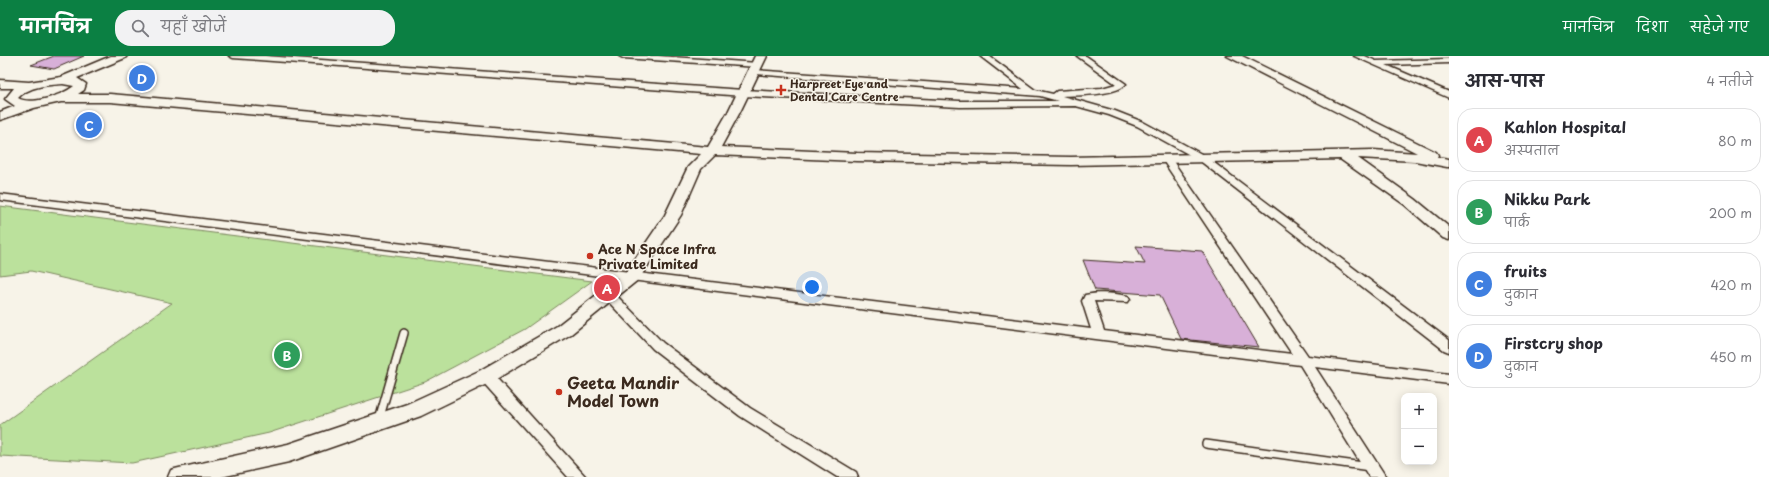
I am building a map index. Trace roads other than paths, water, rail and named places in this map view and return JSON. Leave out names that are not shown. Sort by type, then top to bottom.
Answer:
[{"type":"street","points":[[0,84],[30,86],[62,80],[120,56]]},
{"type":"street","points":[[60,98],[120,56]]},
{"type":"street","points":[[233,56],[283,58],[743,93],[960,104],[1080,103]]},
{"type":"street","points":[[623,56],[758,64],[1032,92],[1051,95],[1080,103],[1140,124],[1202,158],[1449,347]]},
{"type":"street","points":[[984,56],[1032,92]]},
{"type":"street","points":[[1051,95],[1120,87],[1122,84],[1081,56]]},
{"type":"street","points":[[1233,56],[1398,139],[1448,161]]},
{"type":"street","points":[[1250,56],[1448,161]]},
{"type":"street","points":[[1358,56],[1449,95]]},
{"type":"street","points":[[1375,63],[1448,61]]},
{"type":"street","points":[[179,477],[290,452],[414,410],[486,376],[564,330],[609,296],[633,275],[673,215],[695,168],[712,151],[758,64]]},
{"type":"street","points":[[62,80],[110,98]]},
{"type":"street","points":[[0,110],[14,97],[30,86]]},
{"type":"street","points":[[0,92],[36,103]]},
{"type":"street","points":[[0,116],[36,103],[60,98],[110,98],[712,151],[857,157],[1063,160],[1373,154],[1448,161]]},
{"type":"street","points":[[1373,154],[1401,145],[1398,139]]},
{"type":"street","points":[[1344,155],[1410,202],[1449,235]]},
{"type":"street","points":[[1167,159],[1304,361],[1375,472]]},
{"type":"street","points":[[0,197],[633,275],[1449,379]]},
{"type":"street","points":[[609,296],[658,346],[745,412],[850,477]]},
{"type":"street","points":[[1099,335],[1088,301],[1089,298],[1099,297],[1124,299]]},
{"type":"street","points":[[486,376],[556,455],[578,477]]},
{"type":"lane","points":[[379,422],[404,333]]},
{"type":"lane","points":[[1206,444],[1375,472]]},
{"type":"place","name":"Firstcry shop","points":[[142,78]]},
{"type":"place","name":"Harpreet Eye and Dental Care Centre","points":[[781,90]]},
{"type":"place","name":"fruits","points":[[89,125]]},
{"type":"place","name":"Ace N Space Infra Private Limited","points":[[590,256]]},
{"type":"place","name":"Kahlon Hospital","points":[[607,288]]},
{"type":"place","name":"Nikku Park","points":[[287,355]]},
{"type":"place","name":"Geeta Mandir Model Town","points":[[559,392]]}]
